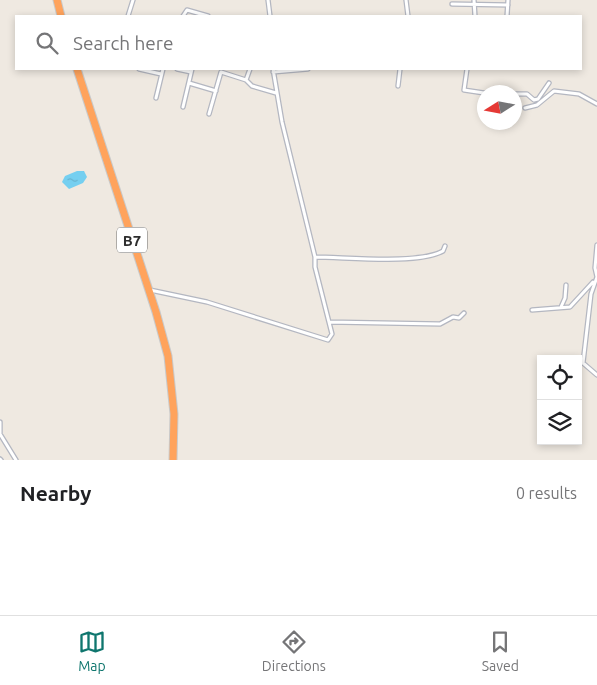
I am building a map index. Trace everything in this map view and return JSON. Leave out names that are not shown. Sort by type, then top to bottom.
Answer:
[{"type":"highway","points":[[57,0],[61,15]]},
{"type":"highway","name":"B7","points":[[77,70],[149,290],[168,356],[174,414],[171,460]]},
{"type":"street","points":[[128,15],[133,0]]},
{"type":"street","points":[[268,0],[270,15]]},
{"type":"street","points":[[406,0],[408,15]]},
{"type":"street","points":[[507,15],[508,0]]},
{"type":"street","points":[[452,4],[474,1],[508,5]]},
{"type":"street","points":[[474,1],[475,15]]},
{"type":"street","points":[[184,15],[187,10],[204,15]]},
{"type":"street","points":[[143,70],[161,74]]},
{"type":"street","points":[[156,98],[163,70]]},
{"type":"street","points":[[209,114],[221,70],[246,80],[247,84],[276,93]]},
{"type":"street","points":[[246,80],[250,70]]},
{"type":"street","points":[[149,290],[207,302],[324,340],[332,336],[315,267],[316,258],[276,93],[273,71],[290,70]]},
{"type":"street","points":[[398,86],[400,70]]},
{"type":"street","points":[[467,70],[464,90],[477,92]]},
{"type":"street","points":[[183,107],[191,71]]},
{"type":"street","points":[[189,83],[216,91]]},
{"type":"street","points":[[522,94],[527,94],[534,100],[538,99],[550,83]]},
{"type":"street","points":[[525,108],[538,105],[554,91],[579,94],[597,104]]},
{"type":"street","points":[[532,310],[570,307],[597,278],[595,268],[597,245]]},
{"type":"street","points":[[316,258],[417,258],[436,255],[443,251],[445,246]]},
{"type":"street","points":[[594,281],[583,363],[597,375]]},
{"type":"street","points":[[561,307],[565,298],[566,285]]},
{"type":"street","points":[[329,322],[440,324],[453,317],[459,318],[464,313]]},
{"type":"street","points":[[0,422],[0,435],[16,460]]},
{"type":"water","points":[[77,171],[84,171],[87,177],[83,183],[69,189],[62,182],[65,176]]}]
